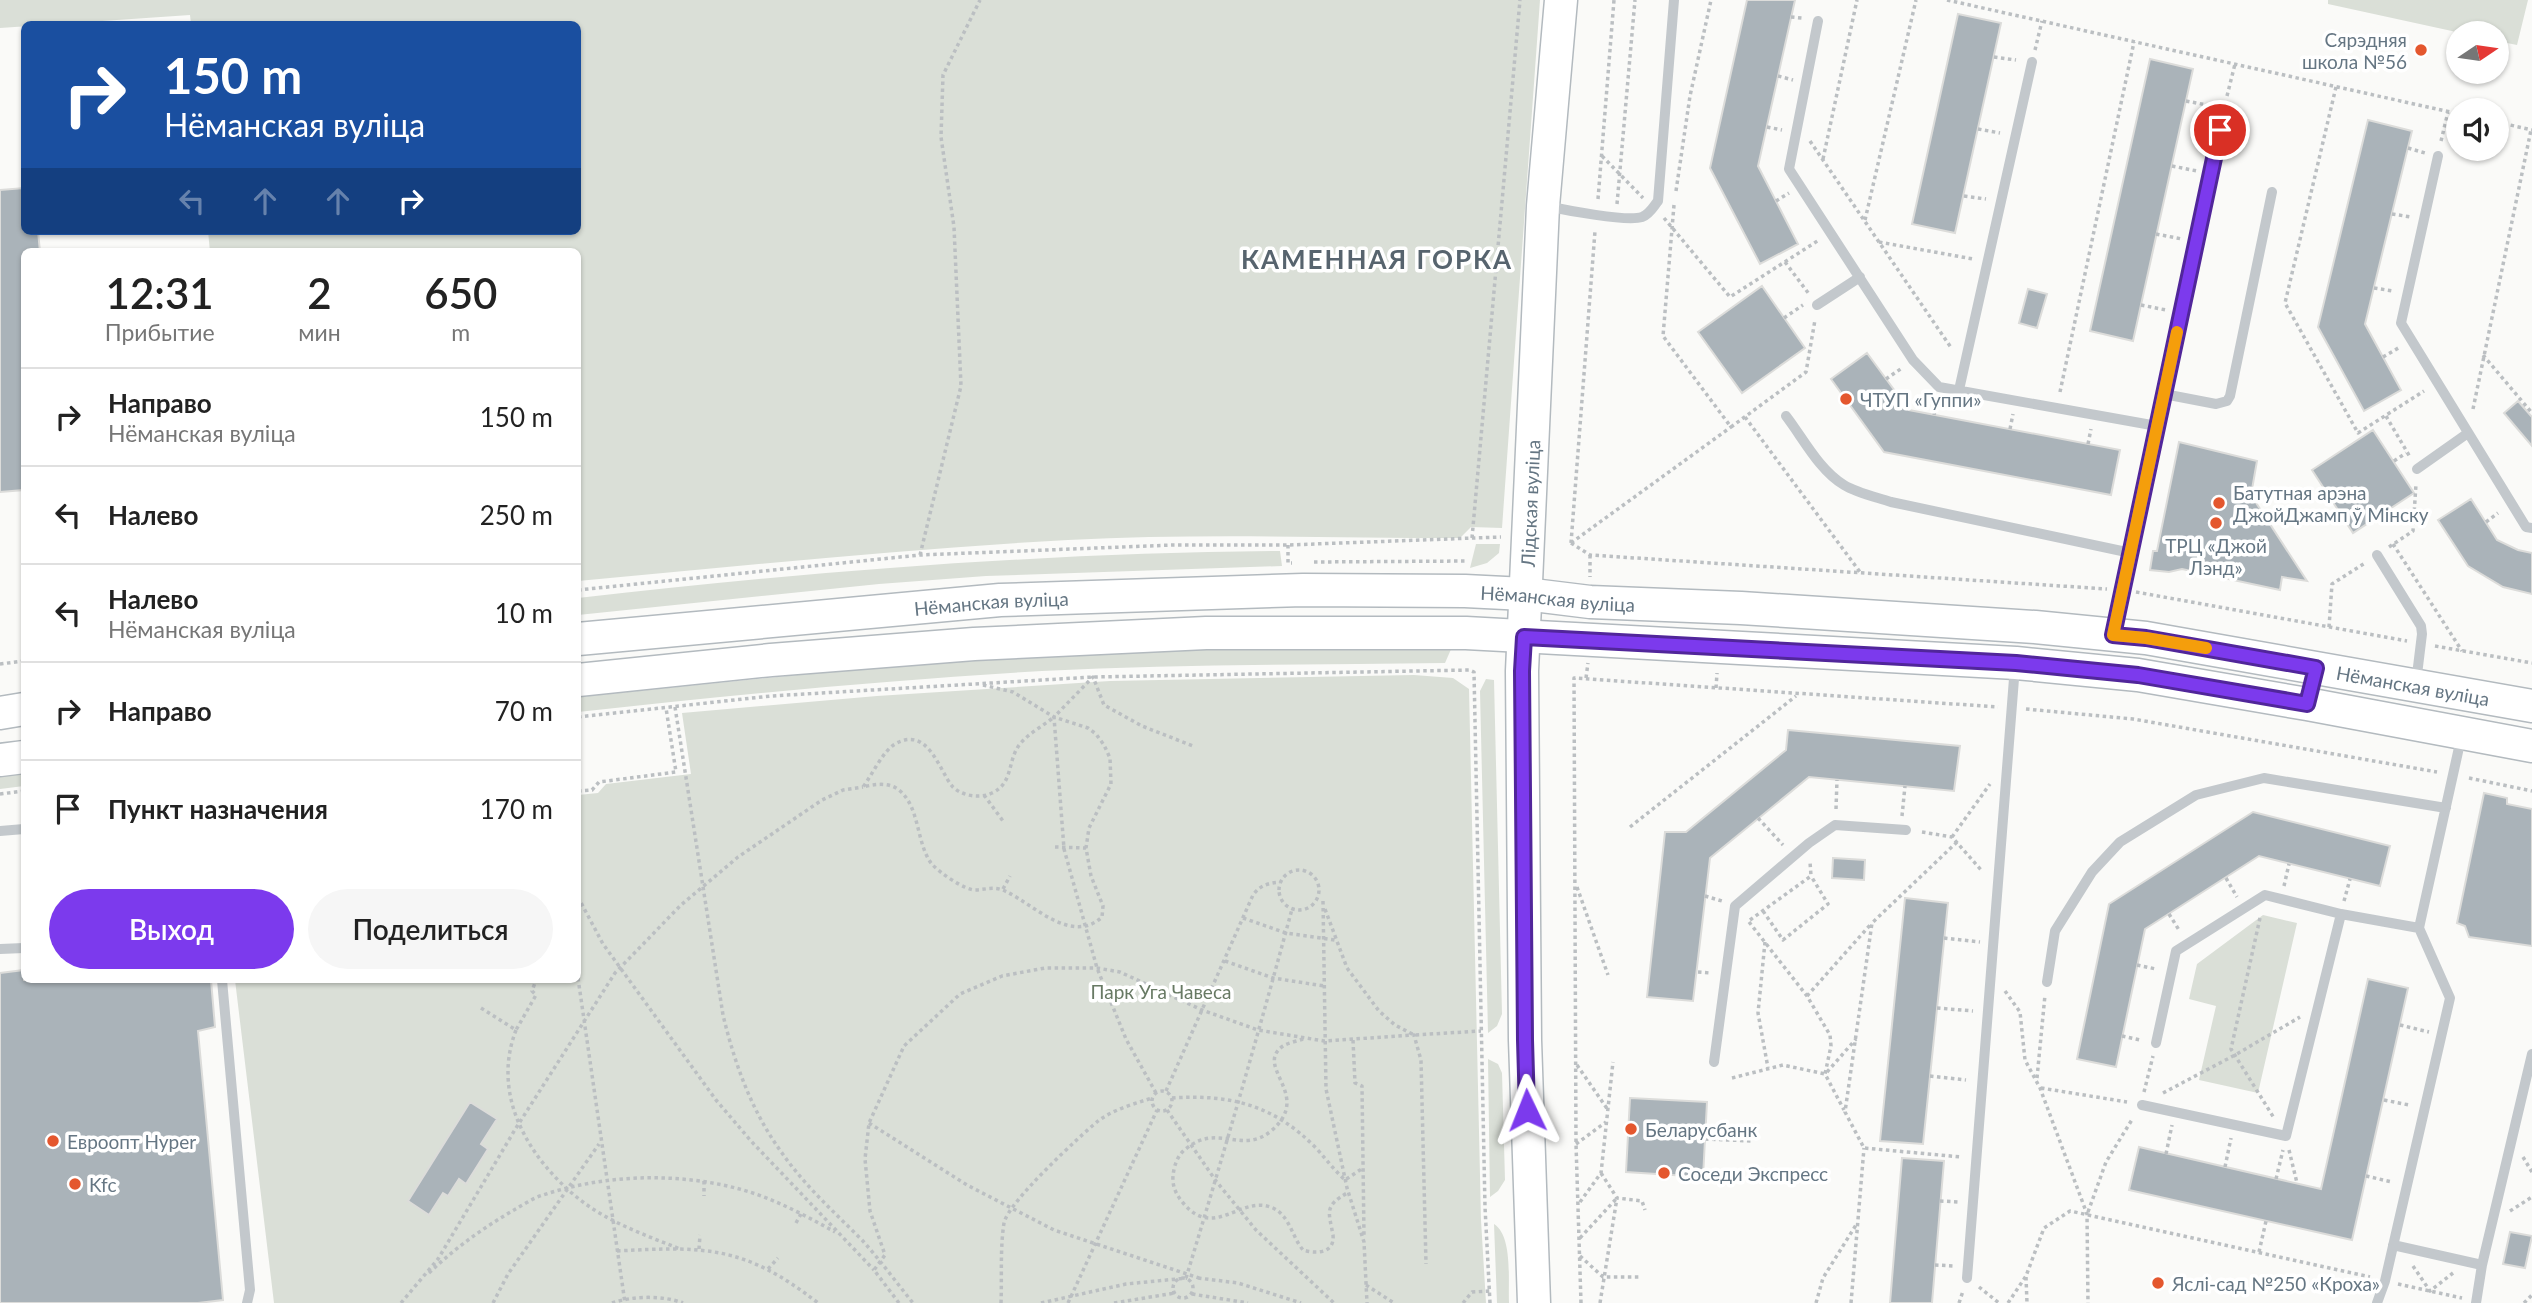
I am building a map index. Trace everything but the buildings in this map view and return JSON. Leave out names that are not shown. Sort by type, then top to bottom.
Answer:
[{"type":"main road","name":"Лідская вуліца","points":[[1534,1303],[1525,1040],[1522,671],[1544,206],[1561,0]]},
{"type":"main road","name":"Нёманская вуліца","points":[[581,639],[999,600],[1303,590],[1525,594],[1590,602],[1741,608],[2035,627],[2146,638],[2532,706]]},
{"type":"main road","name":"Нёманская вуліца","points":[[581,680],[771,660],[974,644],[1206,633],[1466,633],[2016,663],[2138,675],[2532,746]]},
{"type":"main road","points":[[2307,704],[2316,668]]},
{"type":"main road","points":[[0,713],[21,710]]},
{"type":"main road","points":[[0,760],[21,757]]},
{"type":"lane","points":[[1544,206],[1597,215],[1641,218],[1652,211],[1658,201],[1674,0]]},
{"type":"lane","points":[[1818,21],[1789,169],[1913,360],[1940,387],[2157,426]]},
{"type":"lane","points":[[1959,390],[2032,62]]},
{"type":"lane","points":[[2113,635],[2225,109]]},
{"type":"lane","points":[[2438,156],[2401,323],[2526,527],[2532,528]]},
{"type":"lane","points":[[2164,394],[2216,404],[2227,401],[2230,396],[2272,192]]},
{"type":"lane","points":[[1817,306],[1860,277]]},
{"type":"lane","points":[[1786,416],[1829,473],[1844,485],[1859,492],[1891,502],[2131,552]]},
{"type":"lane","points":[[2417,470],[2468,433]]},
{"type":"lane","points":[[2377,555],[2421,626],[2415,686]]},
{"type":"lane","points":[[1967,1278],[2016,663]]},
{"type":"lane","points":[[2377,1303],[2397,1246],[2406,1185],[2450,998],[2419,928],[2463,732]]},
{"type":"lane","points":[[2046,982],[2055,931],[2092,872],[2120,842],[2196,795],[2264,778],[2446,808]]},
{"type":"lane","points":[[1714,1062],[1735,906],[1835,825],[1903,830]]},
{"type":"lane","points":[[0,831],[21,829]]},
{"type":"lane","points":[[2156,1043],[2176,951],[2265,895],[2341,914],[2419,928]]},
{"type":"lane","points":[[2141,1105],[2286,1136],[2341,914]]},
{"type":"lane","points":[[0,949],[21,948]]},
{"type":"lane","points":[[222,983],[250,1290],[247,1303]]},
{"type":"lane","points":[[2476,1302],[2482,1265],[2532,1054]]},
{"type":"lane","points":[[2397,1246],[2482,1265]]},
{"type":"path","points":[[920,555],[961,386],[954,227],[942,137],[943,75],[980,0]]},
{"type":"path","points":[[1472,538],[1520,0]]},
{"type":"path","points":[[1571,543],[1614,0]]},
{"type":"path","points":[[1616,216],[1635,0]]},
{"type":"path","points":[[1711,0],[1690,96],[1671,225],[1663,336],[1731,428]]},
{"type":"path","points":[[1823,160],[1857,0]]},
{"type":"path","points":[[1865,221],[1916,0]]},
{"type":"path","points":[[1947,0],[2446,112]]},
{"type":"path","points":[[1994,57],[2032,62],[2042,21]]},
{"type":"path","points":[[2056,408],[2134,42]]},
{"type":"path","points":[[2186,101],[2225,109],[2235,64]]},
{"type":"path","points":[[2336,87],[2285,303],[2358,433],[2437,382]]},
{"type":"path","points":[[2438,156],[2446,121]]},
{"type":"path","points":[[1797,122],[1964,366]]},
{"type":"path","points":[[2468,433],[2532,130],[2509,125]]},
{"type":"path","points":[[1978,129],[2015,135]]},
{"type":"path","points":[[1601,156],[1671,225],[1730,297],[1830,233]]},
{"type":"path","points":[[2172,166],[2211,174]]},
{"type":"path","points":[[1964,196],[2000,200]]},
{"type":"path","points":[[2157,234],[2196,242]]},
{"type":"path","points":[[1879,242],[1986,261]]},
{"type":"path","points":[[1784,318],[1812,298],[1785,262]]},
{"type":"path","points":[[2141,305],[2181,313]]},
{"type":"path","points":[[1571,543],[1805,372],[1817,306]]},
{"type":"path","points":[[2483,355],[2532,413]]},
{"type":"path","points":[[2385,415],[2417,470]]},
{"type":"path","points":[[1745,417],[1860,572]]},
{"type":"path","points":[[2394,461],[2407,452]]},
{"type":"path","points":[[581,590],[920,555],[1173,545],[1288,545],[1501,537]]},
{"type":"path","points":[[1571,543],[1590,555],[2123,590],[2532,663]]},
{"type":"path","points":[[2393,544],[2462,650]]},
{"type":"path","points":[[1288,545],[1288,563],[1301,562]]},
{"type":"path","points":[[1590,555],[1590,580]]},
{"type":"path","points":[[1314,562],[1467,561]]},
{"type":"path","points":[[0,664],[21,661]]},
{"type":"path","points":[[1586,678],[1588,661]]},
{"type":"path","points":[[581,717],[771,696],[1093,677],[1455,670],[1474,672],[1485,1207],[1490,1303]]},
{"type":"path","points":[[863,787],[885,754],[894,744],[905,740],[925,746],[937,757],[953,786],[965,794],[991,794],[1003,786],[1019,745],[1054,717],[1093,677]]},
{"type":"path","points":[[1093,677],[1104,705],[1150,730],[1193,746]]},
{"type":"path","points":[[1581,1303],[1576,1143],[1574,678],[2012,708],[2133,719],[2532,791]]},
{"type":"path","points":[[401,1303],[438,1259],[519,1124],[620,968],[681,905],[738,857],[822,800],[843,790],[887,784],[900,790],[911,806],[931,863],[943,874],[973,891],[991,887],[1002,890],[1050,919],[1070,926],[1086,926],[1096,923],[1102,917],[1103,906],[1091,876],[1086,848],[1089,828],[1111,784],[1110,758],[1096,734],[1078,724],[1054,717],[1013,692],[978,683]]},
{"type":"path","points":[[1630,827],[1797,694]]},
{"type":"path","points":[[675,707],[723,1016],[733,1057],[747,1091],[780,1152],[806,1184],[864,1242],[913,1303]]},
{"type":"path","points":[[581,791],[592,790],[599,782],[676,772],[666,708]]},
{"type":"path","points":[[1054,717],[1064,849],[1097,968],[1126,1039],[1156,1093]]},
{"type":"path","points":[[1952,836],[2008,758]]},
{"type":"path","points":[[1835,825],[1837,780]]},
{"type":"path","points":[[1903,830],[1905,786]]},
{"type":"path","points":[[0,794],[21,791]]},
{"type":"path","points":[[984,795],[1003,821]]},
{"type":"path","points":[[1758,818],[1793,857]]},
{"type":"path","points":[[1929,833],[1952,836],[1998,888]]},
{"type":"path","points":[[1807,996],[1872,923],[1957,842]]},
{"type":"path","points":[[1763,911],[1783,940],[1828,904],[1811,876],[1809,844]]},
{"type":"path","points":[[1055,847],[1086,848]]},
{"type":"path","points":[[2281,899],[2289,864]]},
{"type":"path","points":[[1318,895],[1305,909],[1292,909],[1280,895],[1280,882],[1289,872],[1296,870],[1308,872],[1317,882],[1318,895],[1323,901],[1347,968],[1379,1011],[1395,1025],[1414,1035],[1422,1060],[1426,1264]]},
{"type":"path","points":[[1002,890],[1010,876]]},
{"type":"path","points":[[1748,921],[1811,876]]},
{"type":"path","points":[[2226,878],[2243,908]]},
{"type":"path","points":[[2341,914],[2350,879]]},
{"type":"path","points":[[1166,1091],[1257,889],[1268,883],[1280,882]]},
{"type":"path","points":[[1575,882],[1608,975]]},
{"type":"path","points":[[2265,895],[2231,1049],[2286,1136],[2297,1183]]},
{"type":"path","points":[[1323,901],[1326,1089],[1345,1180],[1364,1242]]},
{"type":"path","points":[[581,903],[603,944],[716,1100],[751,1141],[874,1270],[899,1303]]},
{"type":"path","points":[[1735,906],[1807,996],[1830,1035],[1831,1046],[1825,1074],[1864,1148],[1851,1303]]},
{"type":"path","points":[[1191,1293],[1192,1284],[1187,1276],[1292,909]]},
{"type":"path","points":[[1243,918],[1286,933],[1335,940]]},
{"type":"path","points":[[1845,1112],[1872,923]]},
{"type":"path","points":[[1944,938],[1993,943]]},
{"type":"path","points":[[1765,942],[1758,1013],[1768,1068]]},
{"type":"path","points":[[1224,961],[1273,978],[1324,986]]},
{"type":"path","points":[[874,1270],[885,1255],[870,1211],[865,1159],[869,1123],[904,1046],[960,994],[1002,976],[1045,968],[1097,968],[1120,972],[1202,1010],[1258,1030],[1324,1041],[1482,1031]]},
{"type":"path","points":[[2037,1081],[2046,982]]},
{"type":"path","points":[[535,983],[532,991],[536,995],[516,1030],[509,1049],[507,1068],[512,1102],[523,1137],[541,1163],[579,1200],[628,1228],[680,1249]]},
{"type":"path","points":[[579,983],[624,1301]]},
{"type":"path","points":[[2005,991],[2020,1012],[2025,1059],[2040,1088],[2087,1214],[2088,1303]]},
{"type":"path","points":[[2040,1088],[2141,1105],[2317,1007]]},
{"type":"path","points":[[481,1008],[516,1030]]},
{"type":"path","points":[[1937,1008],[1988,1012]]},
{"type":"path","points":[[2400,1025],[2443,1034]]},
{"type":"path","points":[[1303,1038],[1284,1045],[1273,1061],[1286,1088],[1288,1101],[1280,1120],[1269,1133],[1244,1142],[1210,1137],[1191,1144],[1183,1151],[1175,1165],[1173,1179],[1176,1194],[1187,1208],[1205,1217],[1221,1218],[1259,1204],[1280,1212],[1303,1250],[1321,1253],[1330,1247],[1332,1240],[1328,1218],[1331,1208],[1337,1199],[1349,1192]]},
{"type":"path","points":[[1825,1074],[1856,1039]]},
{"type":"path","points":[[1353,1040],[1355,1083],[1362,1086],[1367,1303]]},
{"type":"path","points":[[2087,1214],[2106,1162],[2141,1105],[2156,1043]]},
{"type":"path","points":[[1578,1204],[1601,1173],[1613,1062]]},
{"type":"path","points":[[1576,1063],[1608,1110]]},
{"type":"path","points":[[1732,1078],[1783,1065],[1825,1074]]},
{"type":"path","points":[[1930,1076],[1983,1081]]},
{"type":"path","points":[[1001,1303],[1004,1220],[1013,1207],[1057,1159],[1099,1121],[1124,1107],[1166,1091]]},
{"type":"path","points":[[1166,1091],[1172,1098],[1172,1104],[1167,1110]]},
{"type":"path","points":[[1172,1098],[1214,1096],[1257,1107],[1280,1120],[1314,1147],[1345,1180]]},
{"type":"path","points":[[1152,1098],[1157,1110]]},
{"type":"path","points":[[2384,1100],[2425,1109]]},
{"type":"path","points":[[1157,1110],[1167,1110]]},
{"type":"path","points":[[1068,1303],[1157,1110]]},
{"type":"path","points":[[1167,1110],[1216,1181],[1256,1230],[1334,1303]]},
{"type":"path","points":[[2166,1154],[2175,1112]]},
{"type":"path","points":[[1576,1143],[1607,1121]]},
{"type":"path","points":[[869,1123],[967,1185],[1054,1230],[1187,1276],[1238,1283],[1301,1303]]},
{"type":"path","points":[[2225,1167],[2234,1125]]},
{"type":"path","points":[[2276,1178],[2286,1136]]},
{"type":"path","points":[[1705,1139],[1752,1140]]},
{"type":"path","points":[[493,1303],[508,1274],[601,1142]]},
{"type":"path","points":[[1864,1148],[1977,1159]]},
{"type":"path","points":[[1345,1180],[1363,1168]]},
{"type":"path","points":[[1600,1303],[1617,1198],[1601,1173]]},
{"type":"path","points":[[2366,1176],[2406,1185]]},
{"type":"path","points":[[417,1284],[457,1246],[540,1195],[631,1178],[704,1181],[745,1191],[801,1214],[840,1235]]},
{"type":"path","points":[[704,1181],[704,1196]]},
{"type":"path","points":[[1617,1198],[1642,1202],[1645,1210]]},
{"type":"path","points":[[1580,1238],[1617,1198]]},
{"type":"path","points":[[2008,1303],[2026,1276],[2044,1228],[2070,1211],[2476,1302]]},
{"type":"path","points":[[796,1223],[801,1214]]},
{"type":"path","points":[[2259,1252],[2266,1221]]},
{"type":"path","points":[[1816,1303],[1823,1278],[1858,1223]]},
{"type":"path","points":[[699,1249],[701,1235]]},
{"type":"path","points":[[2397,1246],[2430,1291]]},
{"type":"path","points":[[617,1251],[699,1249],[744,1259],[788,1279],[818,1303]]},
{"type":"path","points":[[1580,1256],[1603,1277],[1639,1277]]},
{"type":"path","points":[[768,1269],[778,1258]]},
{"type":"path","points":[[2430,1291],[2468,1262]]},
{"type":"path","points":[[1174,1270],[1179,1279]]},
{"type":"path","points":[[1041,1303],[1126,1284],[1187,1276]]},
{"type":"path","points":[[2026,1276],[2027,1303]]},
{"type":"path","points":[[1967,1278],[1999,1303]]},
{"type":"path","points":[[1175,1293],[1174,1283],[1179,1279]]},
{"type":"path","points":[[1366,1285],[1394,1303]]},
{"type":"path","points":[[1463,1303],[1472,1292],[1490,1291]]},
{"type":"path","points":[[1114,1303],[1175,1293],[1183,1298],[1191,1293],[1248,1303]]},
{"type":"path","points":[[2524,1303],[2532,1296]]},
{"type":"path","points":[[611,1303],[671,1299],[683,1303]]},
{"type":"green space","points":[[0,0],[1540,0],[1502,528],[1471,527],[1460,538],[1215,536],[1068,540],[884,553],[581,581],[581,248],[210,248],[208,235],[581,235],[581,21],[191,21],[190,15],[102,21],[21,21],[21,27],[0,28]]},
{"type":"green space","points":[[2328,0],[2528,0],[2517,45],[2510,44],[2510,21],[2446,21],[2446,30],[2328,4]]},
{"type":"green space","points":[[1476,544],[1500,544],[1499,553],[1487,563],[1470,568]]},
{"type":"green space","points":[[1280,551],[1282,566],[986,576],[879,584],[581,615],[581,598],[753,580],[928,565],[1192,552]]},
{"type":"green space","points":[[1452,647],[1445,663],[1042,671],[810,688],[581,712],[581,697],[867,668],[1164,649]]},
{"type":"green space","name":"Парк Уга Чавеса","points":[[1414,675],[1453,678],[1469,689],[1481,1220],[1486,1303],[274,1303],[235,983],[581,983],[581,795],[598,793],[606,784],[691,774],[682,713],[877,696],[1110,681]]},
{"type":"green space","points":[[1486,679],[1494,680],[1502,1014],[1497,1026],[1488,1033],[1480,691]]},
{"type":"green space","points":[[21,771],[21,786],[0,789],[0,774]]},
{"type":"green space","points":[[2263,915],[2297,923],[2258,1093],[2199,1080],[2216,1006],[2189,999],[2197,964]]},
{"type":"green space","points":[[1488,1059],[1498,1064],[1502,1073],[1505,1180],[1490,1197]]},
{"type":"green space","points":[[1494,1224],[1500,1230],[1507,1248],[1509,1303],[1497,1303]]},
{"type":"slow traffic","points":[[2177,332],[2113,635],[2206,648]]},
{"type":"place","name":"Сярэдняя школа №56","points":[[2421,50]]},
{"type":"place","name":"ЧТУП «Гуппи»","points":[[1846,399]]},
{"type":"place","name":"Батутная арэна ДжойДжамп ў Мінску","points":[[2219,503]]},
{"type":"place","name":"ТРЦ «Джой Лэнд»","points":[[2216,523]]},
{"type":"place","name":"Беларусбанк","points":[[1631,1129]]},
{"type":"place","name":"Евроопт Hyper","points":[[53,1141]]},
{"type":"place","name":"Соседи Экспресс","points":[[1664,1173]]},
{"type":"place","name":"Kfc","points":[[75,1184]]},
{"type":"place","name":"Яслі-сад №250 «Кроха»","points":[[2158,1283]]},
{"type":"district","name":"КАМЕННАЯ ГОРКА","points":[[1377,259]]},
{"type":"route","points":[[1527,1110],[1522,671],[1524,637],[2016,663],[2138,675],[2307,704],[2316,668],[2146,638],[2113,635],[2220,130]]}]
